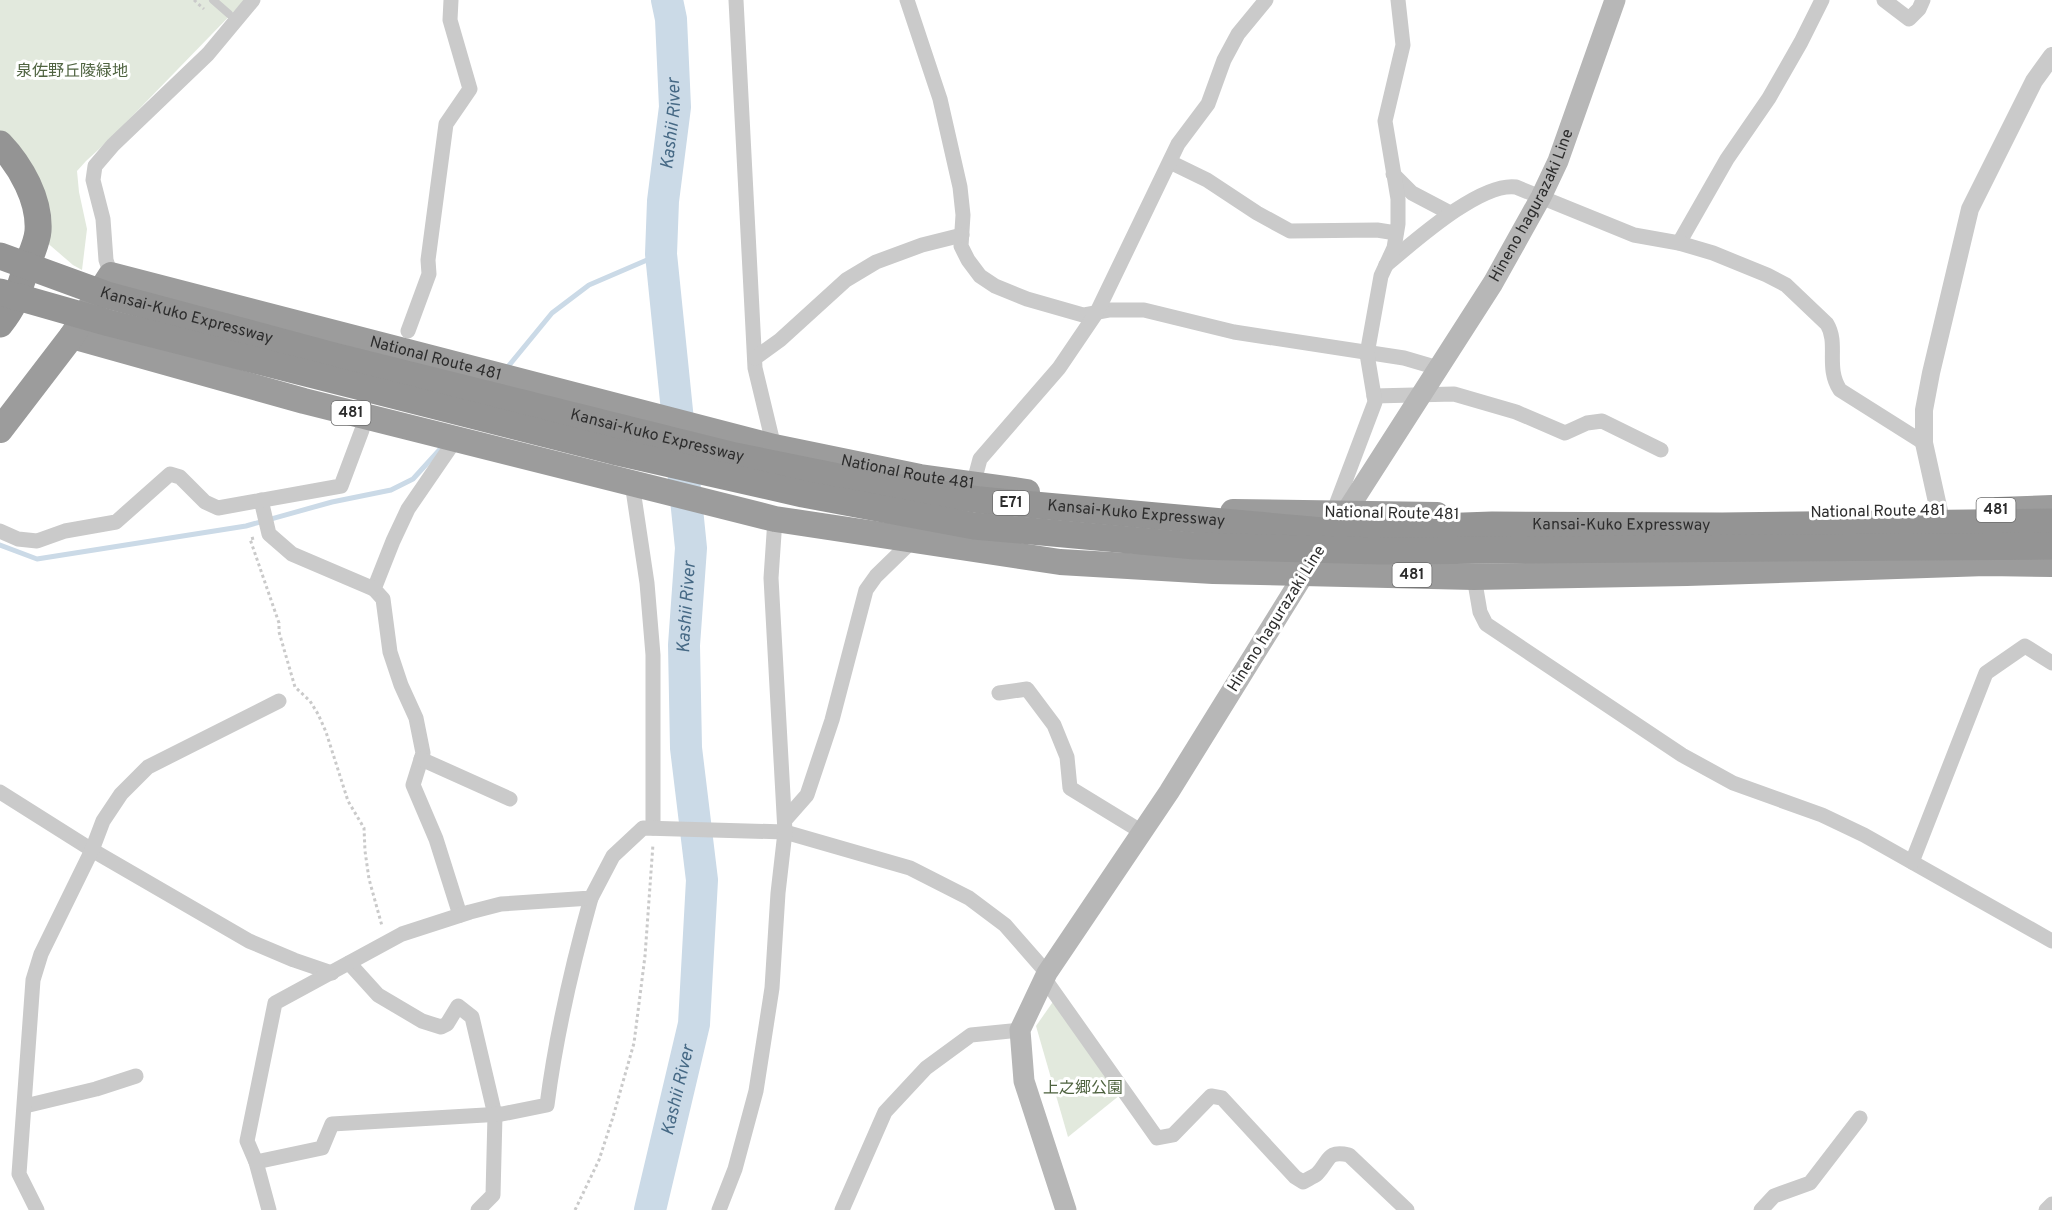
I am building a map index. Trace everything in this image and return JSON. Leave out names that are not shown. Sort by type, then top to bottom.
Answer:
[{"type":"highway","points":[[0,144],[31,191],[37,214],[38,233],[13,309],[0,324]]},
{"type":"highway","name":"Kansai-Kuko Expressway","points":[[0,256],[107,295],[334,356],[735,456],[862,482],[980,500],[1323,531],[1492,525],[1722,526],[2049,511]]},
{"type":"highway","points":[[0,430],[72,336],[111,275]]},
{"type":"highway","name":"National Route 481","points":[[111,275],[774,447],[920,477],[973,485],[1192,511],[1469,516],[2049,511]]},
{"type":"highway","name":"Kansai-Kuko Expressway","points":[[0,292],[109,323],[613,451],[803,494],[974,526],[1195,546],[1380,551],[2052,546]]},
{"type":"highway","name":"481","points":[[72,336],[304,401],[775,519],[1060,562],[1213,571],[1474,577],[1687,573],[1986,563],[2052,564]]},
{"type":"main road","name":"Hineno hagurazaki Line","points":[[1066,1210],[1024,1081],[1020,1030],[1046,975],[1142,832],[1305,572],[1339,513],[1421,394],[1493,283],[1541,197],[1558,161],[1615,0]]},
{"type":"street","points":[[111,275],[106,261],[103,219],[93,180],[94,166],[208,54],[253,0]]},
{"type":"street","points":[[408,331],[429,274],[428,260],[446,124],[470,89],[450,20],[452,0]]},
{"type":"street","points":[[736,0],[755,368],[774,447]]},
{"type":"street","points":[[907,0],[940,99],[960,188],[963,215],[962,246],[968,260],[980,276],[995,286],[1027,299],[1083,315],[1110,310],[1144,310],[1234,332],[1404,358],[1438,368]]},
{"type":"street","points":[[973,485],[980,459],[1059,368],[1083,330],[1098,312],[1178,144],[1208,104],[1224,60],[1238,34],[1266,0]]},
{"type":"street","points":[[1339,513],[1375,402],[1367,354],[1381,276],[1394,249],[1396,233],[1398,199],[1385,121],[1403,45],[1398,0]]},
{"type":"street","points":[[1679,243],[1727,159],[1769,98],[1822,0]]},
{"type":"street","points":[[1884,0],[1909,19],[1919,9],[1923,0]]},
{"type":"street","points":[[1939,511],[1924,443],[1924,410],[1970,208],[2034,81],[2052,56]]},
{"type":"street","points":[[1170,162],[1206,180],[1290,231],[1377,230],[1396,233]]},
{"type":"street","points":[[1393,174],[1412,193],[1450,213]]},
{"type":"street","points":[[1386,265],[1450,213],[1505,185],[1516,187],[1634,235],[1679,243],[1713,253],[1786,285],[1827,324],[1831,331],[1833,379],[1840,390],[1924,443]]},
{"type":"street","points":[[755,358],[780,340],[846,280],[876,261],[922,245],[962,235]]},
{"type":"street","points":[[1374,396],[1454,393],[1516,412],[1564,433],[1587,423],[1602,421],[1661,450]]},
{"type":"street","points":[[0,531],[18,539],[37,541],[65,531],[116,522],[170,474],[180,477],[205,502],[218,508],[341,486],[362,430]]},
{"type":"street","points":[[374,589],[408,509],[456,439]]},
{"type":"street","points":[[632,483],[653,655],[653,828]]},
{"type":"street","points":[[261,500],[269,534],[292,554],[374,589],[383,599],[390,652],[401,685],[416,718],[423,753],[413,785],[436,839],[460,915]]},
{"type":"street","points":[[719,1210],[735,1169],[756,1091],[772,988],[785,826],[771,578],[775,519]]},
{"type":"street","points":[[785,826],[807,795],[832,720],[866,590],[876,576],[913,540]]},
{"type":"street","points":[[1474,577],[1480,612],[1486,624],[1682,755],[1733,783],[1822,815],[1864,835],[2052,941]]},
{"type":"street","points":[[1912,862],[1986,673],[2025,646],[2052,663]]},
{"type":"street","points":[[999,693],[1027,689],[1054,724],[1067,757],[1070,788],[1142,832]]},
{"type":"street","points":[[37,1210],[19,1174],[33,980],[41,954],[92,850],[103,821],[121,794],[148,767],[279,701]]},
{"type":"street","points":[[421,759],[510,799]]},
{"type":"street","points":[[0,792],[92,850],[249,941],[332,973]]},
{"type":"street","points":[[256,1162],[322,1148],[332,1124],[495,1114],[547,1105],[556,1043],[574,957],[591,898],[613,856],[643,828],[785,826],[910,868],[969,898],[1005,926],[1046,975],[1156,1138],[1173,1135],[1211,1096],[1221,1098],[1295,1177],[1303,1182],[1317,1174],[1330,1156],[1338,1152],[1349,1155],[1407,1210]]},
{"type":"street","points":[[269,1210],[256,1162],[247,1141],[275,1003],[402,934],[501,904],[591,898]]},
{"type":"street","points":[[349,963],[378,995],[422,1021],[441,1027],[447,1024],[458,1006],[472,1017],[495,1114],[493,1195],[478,1210]]},
{"type":"street","points":[[842,1210],[885,1112],[926,1068],[971,1035],[1020,1030]]},
{"type":"street","points":[[25,1106],[96,1089],[136,1076]]},
{"type":"street","points":[[1761,1210],[1774,1196],[1810,1182],[1860,1118]]},
{"type":"street","points":[[2046,1210],[2052,1204]]},
{"type":"lane","points":[[213,0],[229,14]]},
{"type":"path","points":[[269,534],[250,539],[279,623],[279,632],[295,687],[318,714],[348,801],[364,828],[369,879],[387,942]]},
{"type":"path","points":[[575,1210],[599,1160],[634,1042],[645,956],[653,828]]},
{"type":"green space","name":"泉佐野丘陵緑地","points":[[0,0],[245,0],[77,171],[87,229],[82,270],[44,240],[0,132]]},
{"type":"green space","name":"上之郷公園","points":[[1057,996],[1120,1095],[1068,1137],[1036,1026]]},
{"type":"waterway","name":"Kashii River","points":[[650,1210],[694,1024],[702,880],[686,748],[684,645],[691,548],[661,254],[663,201],[675,107],[671,19],[667,0]]},
{"type":"waterway","points":[[506,369],[552,313],[589,285],[661,254]]},
{"type":"waterway","points":[[0,545],[37,559],[246,526],[332,502],[391,490],[413,479],[443,446]]}]
